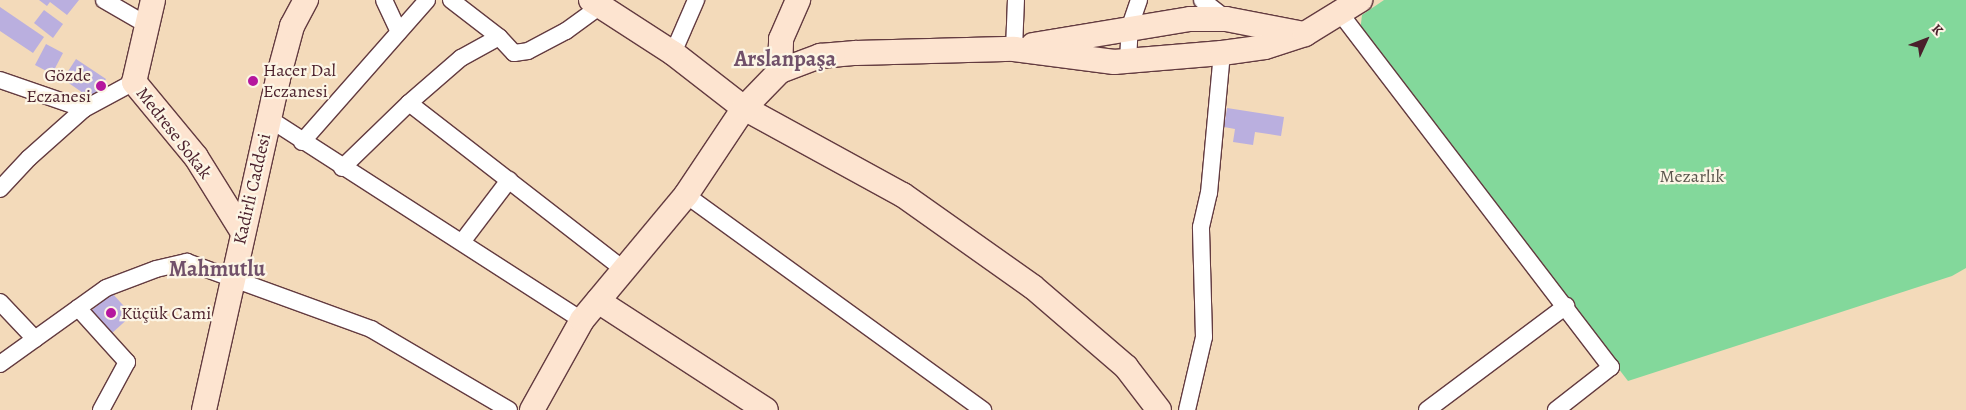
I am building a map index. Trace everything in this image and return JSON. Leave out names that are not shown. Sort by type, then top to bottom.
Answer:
[{"type":"main road","name":"Medrese Sokak","points":[[153,0],[134,82],[196,156],[242,231]]},
{"type":"main road","name":"Kadirli Caddesi","points":[[204,410],[268,118],[292,26],[306,0]]},
{"type":"main road","points":[[780,71],[781,39],[798,0]]},
{"type":"main road","points":[[1014,49],[1114,62],[1222,53],[1265,47],[1305,34],[1360,0]]},
{"type":"main road","points":[[595,4],[673,53],[744,108],[903,195],[1033,287],[1126,367],[1160,410]]},
{"type":"main road","points":[[532,410],[582,320],[622,268],[686,195],[744,108],[780,71],[820,56],[1014,49],[1130,26],[1190,19],[1226,19],[1305,34]]},
{"type":"main road","points":[[598,301],[766,410]]},
{"type":"street","points":[[104,0],[147,25]]},
{"type":"street","points":[[384,0],[399,32]]},
{"type":"street","points":[[302,142],[427,0]]},
{"type":"street","points":[[451,0],[498,37],[514,53],[528,51],[566,31],[595,4]]},
{"type":"street","points":[[673,53],[696,0]]},
{"type":"street","points":[[1014,49],[1016,0]]},
{"type":"street","points":[[1128,61],[1130,26],[1139,0]]},
{"type":"street","points":[[1202,0],[1226,19]]},
{"type":"street","points":[[1340,13],[1611,367],[1556,410]]},
{"type":"street","points":[[342,168],[409,103],[462,58],[498,37]]},
{"type":"street","points":[[1187,410],[1204,337],[1201,227],[1209,193],[1222,53]]},
{"type":"street","points":[[0,80],[84,110]]},
{"type":"street","points":[[0,189],[29,158],[84,110],[134,82]]},
{"type":"street","points":[[409,103],[622,268]]},
{"type":"street","points":[[268,118],[342,168],[462,242],[582,320]]},
{"type":"street","points":[[462,242],[509,180]]},
{"type":"street","points":[[686,195],[983,410]]},
{"type":"street","points":[[0,364],[106,288],[156,268],[187,262],[232,281],[371,329],[509,410]]},
{"type":"street","points":[[0,302],[35,339]]},
{"type":"street","points":[[1428,410],[1566,306]]},
{"type":"street","points":[[78,308],[127,362],[101,410]]},
{"type":"green space","name":"Mezarlık","points":[[1384,0],[1966,0],[1966,268],[1952,276],[1628,381],[1360,32],[1362,15]]},
{"type":"building","points":[[39,0],[79,0],[67,15],[50,2],[47,6]]},
{"type":"building","points":[[0,7],[44,37],[33,53],[0,31]]},
{"type":"building","points":[[44,10],[63,24],[53,38],[34,23]]},
{"type":"building","points":[[46,44],[63,53],[52,74],[35,65]]},
{"type":"building","points":[[76,59],[106,79],[93,100],[63,79]]},
{"type":"building","points":[[1227,108],[1284,117],[1281,136],[1255,132],[1253,145],[1233,142],[1235,129],[1224,127]]},
{"type":"building","name":"Küçük Cami","points":[[112,293],[132,315],[111,334],[91,311]]},
{"type":"place","name":"Hacer Dal Eczanesi","points":[[253,81]]},
{"type":"place","name":"Gözde Eczanesi","points":[[101,86]]},
{"type":"place","name":"Küçük Cami","points":[[111,313]]},
{"type":"district","name":"Arslanpaşa","points":[[785,60]]},
{"type":"district","name":"Mahmutlu","points":[[217,270]]}]
